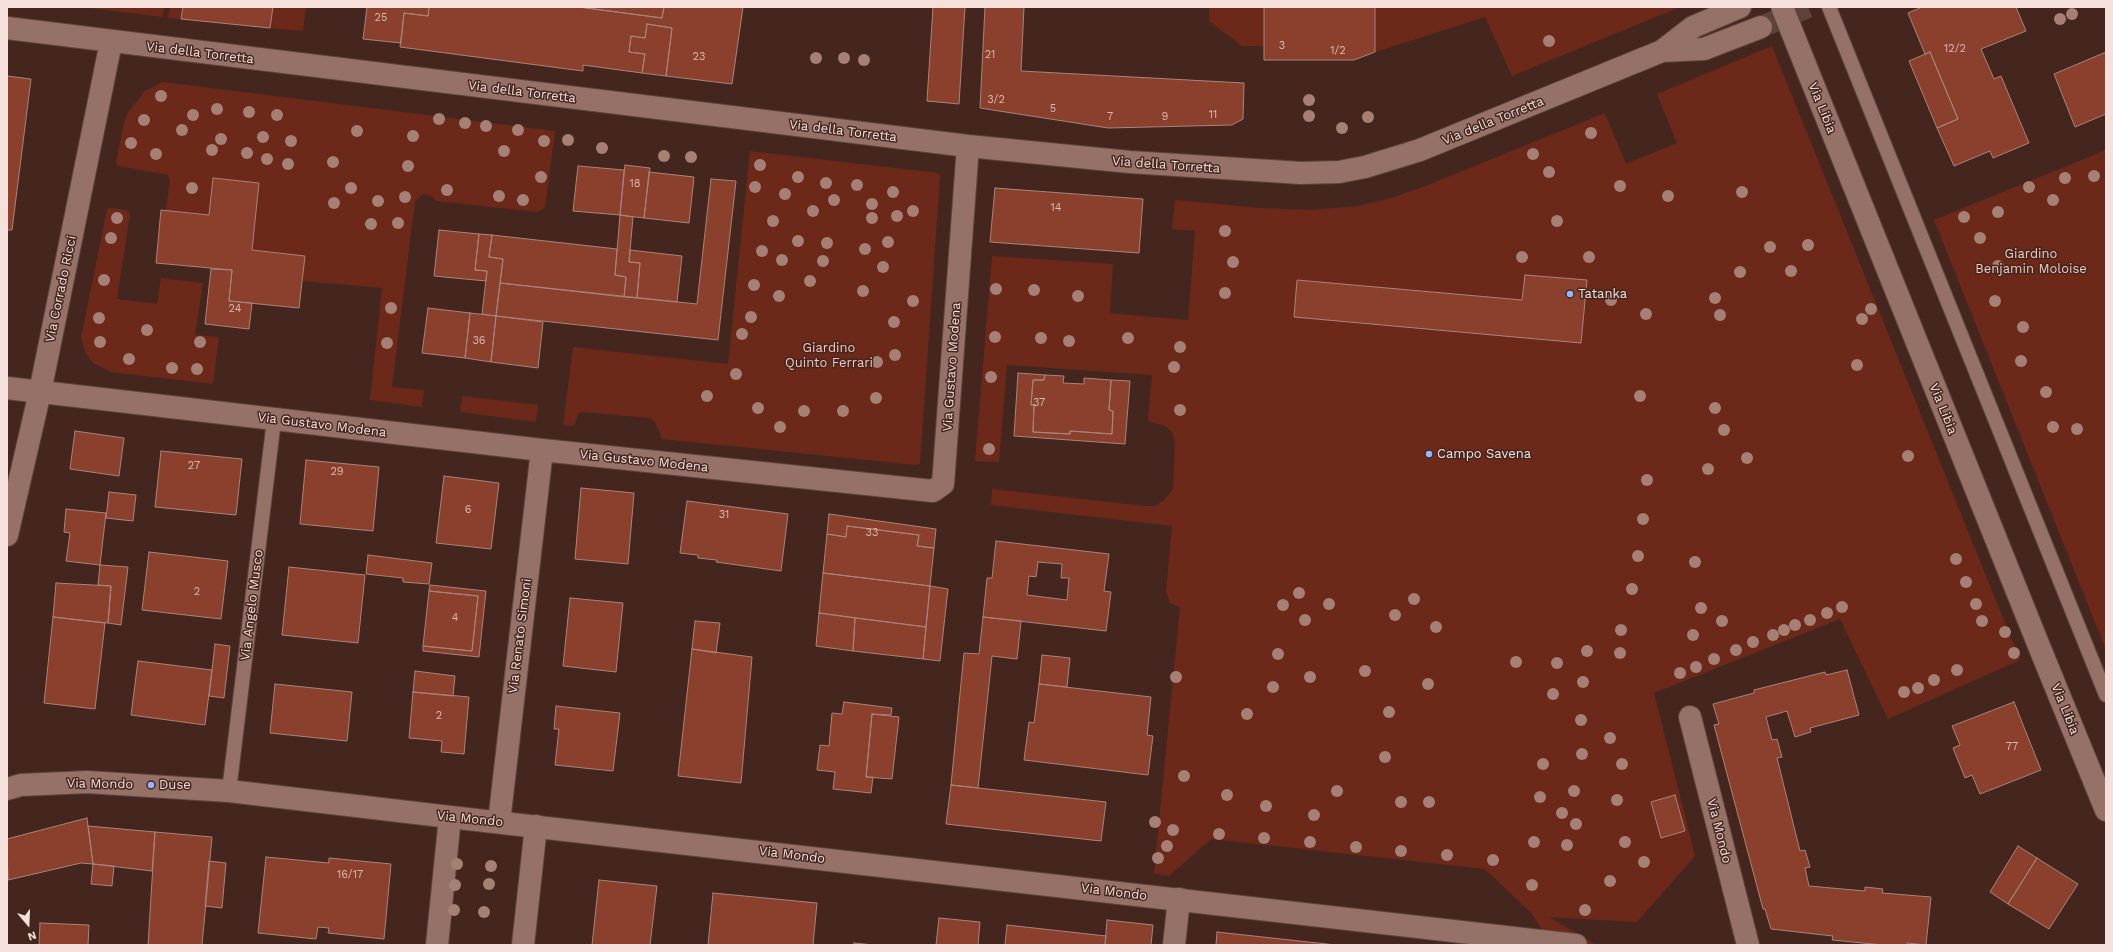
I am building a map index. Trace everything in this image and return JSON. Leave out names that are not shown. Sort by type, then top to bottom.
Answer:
[{"type":"street","name":"Via della Torretta","points":[[7,28],[111,42],[968,146],[1077,158],[1300,173],[1339,172],[1389,161],[1420,150],[1662,51],[1692,27],[1740,7]]},
{"type":"street","name":"Via Libia","points":[[1782,7],[2106,810]]},
{"type":"street","name":"Via della Torretta","points":[[1662,51],[1704,49],[1761,27]]},
{"type":"street","name":"Via Corrado Ricci","points":[[7,535],[40,392],[111,42]]},
{"type":"street","name":"Via Gustavo Modena","points":[[7,388],[542,450],[933,491],[943,484],[968,146]]},
{"type":"street","name":"Via Renato Simoni","points":[[499,822],[542,450]]},
{"type":"street","name":"Via Mondo","points":[[1690,717],[1748,945]]},
{"type":"street","name":"Via Mondo","points":[[7,789],[21,785],[87,782],[229,791],[450,818],[536,826],[1576,945]]},
{"type":"street","points":[[438,945],[450,818]]},
{"type":"street","points":[[523,945],[536,826]]},
{"type":"street","points":[[1174,945],[1179,899]]},
{"type":"lane","points":[[1829,7],[2106,695]]},
{"type":"lane","name":"Via Angelo Musco","points":[[229,791],[274,420]]},
{"type":"green space","points":[[83,7],[164,7],[162,17]]},
{"type":"green space","points":[[170,7],[183,7],[181,19],[168,18]]},
{"type":"green space","points":[[273,7],[306,7],[303,31],[270,28]]},
{"type":"green space","points":[[1209,7],[1264,7],[1264,46],[1242,46],[1209,21]]},
{"type":"green space","points":[[1375,7],[1680,7],[1512,76],[1485,17],[1375,52]]},
{"type":"green space","points":[[1772,46],[2020,660],[1888,719],[1840,619],[1654,693],[1695,856],[1637,922],[1549,917],[1596,945],[1550,942],[1532,914],[1485,869],[1211,839],[1169,876],[1154,873],[1180,607],[1170,603],[1166,591],[1172,526],[991,505],[992,489],[1155,506],[1163,501],[1173,489],[1175,442],[1172,432],[1165,426],[1148,421],[1152,375],[1007,365],[999,462],[975,461],[992,256],[1113,264],[1110,313],[1188,320],[1195,231],[1172,229],[1175,200],[1260,208],[1309,210],[1359,206],[1391,198],[1423,187],[1605,113],[1626,164],[1677,143],[1657,94]]},
{"type":"green space","points":[[163,82],[555,131],[545,208],[538,212],[436,201],[432,196],[423,194],[415,201],[392,387],[424,390],[422,407],[370,400],[382,288],[302,281],[305,256],[252,250],[259,183],[213,178],[209,215],[166,211],[170,180],[168,175],[119,166],[116,163],[124,122],[129,111],[145,91]]},
{"type":"green space","name":"Giardino Benjamin Moloise","points":[[2106,150],[2106,650],[1934,220]]},
{"type":"green space","name":"Giardino Quinto Ferrari","points":[[750,151],[938,173],[940,176],[920,464],[916,465],[662,439],[655,422],[650,418],[582,412],[578,414],[575,424],[571,426],[563,425],[573,347],[728,364]]},
{"type":"green space","points":[[107,209],[127,210],[130,214],[117,299],[157,304],[161,278],[203,283],[195,335],[219,337],[213,384],[111,372],[93,363],[86,354],[81,338]]},
{"type":"green space","points":[[462,396],[538,405],[536,422],[460,412]]},
{"type":"building","points":[[183,7],[273,7],[270,28],[181,19]]},
{"type":"building","points":[[367,7],[429,7],[428,16],[404,13],[401,43],[363,39]]},
{"type":"building","points":[[429,7],[579,7],[662,18],[664,7],[743,7],[732,84],[666,76],[672,28],[647,24],[645,38],[631,36],[629,52],[645,54],[642,73],[583,65],[583,71],[400,47],[404,13],[428,16]]},
{"type":"building","points":[[579,7],[664,7],[662,18]]},
{"type":"building","points":[[933,7],[965,7],[959,104],[927,101]]},
{"type":"building","points":[[985,7],[1024,7],[1021,71],[1244,83],[1243,119],[1232,125],[1108,128],[980,108]]},
{"type":"building","points":[[1264,7],[1375,7],[1375,52],[1354,60],[1264,60]]},
{"type":"building","points":[[1922,7],[2016,7],[2026,31],[1981,49],[1994,79],[2001,76],[2029,143],[1993,158],[1990,151],[1954,166],[1937,128],[1958,119],[1930,52],[1925,54],[1908,13]]},
{"type":"building","points":[[647,24],[672,28],[666,76],[642,73],[645,54],[629,52],[631,36],[645,38]]},
{"type":"building","points":[[1930,52],[1958,119],[1937,128],[1909,61]]},
{"type":"building","points":[[2106,52],[2106,114],[2075,127],[2054,74]]},
{"type":"building","points":[[7,76],[31,79],[12,230],[7,230]]},
{"type":"building","points":[[625,165],[650,168],[644,218],[620,215]]},
{"type":"building","points":[[578,166],[624,170],[620,215],[573,211]]},
{"type":"building","points":[[649,172],[694,177],[689,223],[644,218]]},
{"type":"building","points":[[213,178],[259,183],[252,250],[305,256],[299,308],[229,301],[232,270],[156,263],[161,210],[209,215]]},
{"type":"building","points":[[711,179],[736,181],[718,340],[496,316],[500,283],[697,304]]},
{"type":"building","points":[[995,188],[1143,199],[1139,253],[990,242]]},
{"type":"building","points":[[620,215],[633,217],[629,262],[640,263],[637,298],[624,297],[626,277],[615,275]]},
{"type":"building","points":[[439,230],[479,234],[475,270],[487,271],[486,281],[434,276]]},
{"type":"building","points":[[479,234],[492,235],[489,257],[503,259],[496,316],[482,314],[487,271],[475,270]]},
{"type":"building","points":[[492,235],[617,249],[615,275],[626,277],[624,297],[500,283],[503,259],[489,257]]},
{"type":"building","points":[[630,250],[682,256],[677,302],[637,298],[640,263],[629,262]]},
{"type":"building","points":[[211,269],[232,270],[229,301],[252,303],[249,329],[205,324]]},
{"type":"building","points":[[1525,275],[1587,280],[1581,343],[1294,317],[1297,280],[1522,300]]},
{"type":"building","points":[[428,308],[470,313],[465,358],[422,353]]},
{"type":"building","points":[[470,313],[496,316],[491,362],[465,358]]},
{"type":"building","points":[[496,316],[543,322],[538,368],[491,362]]},
{"type":"building","points":[[1018,373],[1045,375],[1044,380],[1033,380],[1031,405],[1034,405],[1033,432],[1070,434],[1070,431],[1112,434],[1113,411],[1109,410],[1111,380],[1130,381],[1125,444],[1014,436]]},
{"type":"building","points":[[1045,375],[1064,376],[1063,383],[1084,384],[1084,378],[1111,380],[1109,410],[1113,411],[1112,434],[1070,431],[1070,434],[1033,432],[1034,405],[1031,405],[1033,380],[1044,380]]},
{"type":"building","points":[[75,431],[124,438],[119,476],[70,469]]},
{"type":"building","points":[[161,451],[242,459],[236,515],[155,507]]},
{"type":"building","points":[[306,460],[379,467],[373,531],[300,524]]},
{"type":"building","points":[[444,476],[499,483],[491,549],[436,543]]},
{"type":"building","points":[[581,488],[634,493],[628,564],[575,559]]},
{"type":"building","points":[[109,492],[136,495],[133,521],[106,518]]},
{"type":"building","points":[[687,501],[788,514],[781,571],[716,562],[717,560],[698,558],[698,555],[680,553]]},
{"type":"building","points":[[66,509],[106,513],[100,565],[66,561],[70,533],[64,532]]},
{"type":"building","points":[[829,514],[936,529],[934,548],[917,546],[919,535],[847,526],[846,537],[827,534]]},
{"type":"building","points":[[847,526],[919,535],[917,546],[934,548],[930,586],[823,573],[827,534],[846,537]]},
{"type":"building","points":[[996,541],[1109,554],[1104,591],[1111,592],[1106,631],[983,617],[987,578],[992,578]],"holes":[[[1038,562],[1062,564],[1061,578],[1069,578],[1067,600],[1027,595],[1029,576],[1036,577]]]},
{"type":"building","points":[[149,552],[228,561],[221,619],[142,610]]},
{"type":"building","points":[[368,555],[432,563],[429,584],[403,582],[403,578],[366,574]]},
{"type":"building","points":[[100,565],[128,567],[121,625],[108,623],[111,586],[98,585]]},
{"type":"building","points":[[289,567],[365,575],[358,643],[282,635]]},
{"type":"building","points":[[823,573],[930,586],[926,627],[819,613]]},
{"type":"building","points":[[56,583],[111,586],[108,623],[53,617]]},
{"type":"building","points":[[430,585],[486,591],[479,657],[423,651],[423,646],[472,651],[478,596],[429,591]]},
{"type":"building","points":[[930,586],[948,589],[940,661],[923,659]]},
{"type":"building","points":[[429,591],[478,596],[472,651],[423,646]]},
{"type":"building","points":[[570,598],[623,603],[616,672],[563,666]]},
{"type":"building","points":[[819,613],[855,618],[853,651],[816,646]]},
{"type":"building","points":[[53,617],[105,623],[95,709],[44,703]]},
{"type":"building","points":[[983,617],[1021,621],[1017,659],[992,656],[978,788],[951,785],[964,653],[979,654]]},
{"type":"building","points":[[855,618],[926,627],[923,659],[853,651]]},
{"type":"building","points":[[695,621],[720,623],[716,653],[692,649]]},
{"type":"building","points":[[215,644],[230,646],[224,698],[209,696]]},
{"type":"building","points":[[692,649],[752,657],[741,783],[678,776]]},
{"type":"building","points":[[1042,655],[1070,658],[1067,687],[1039,684]]},
{"type":"building","points":[[138,661],[212,670],[205,725],[131,715]]},
{"type":"building","points":[[1847,670],[1859,715],[1810,728],[1811,732],[1795,737],[1787,711],[1766,717],[1772,740],[1777,739],[1782,757],[1777,758],[1800,851],[1805,850],[1810,867],[1805,868],[1809,886],[1865,891],[1865,887],[1883,889],[1882,893],[1931,897],[1926,945],[1907,943],[1907,945],[1883,945],[1832,940],[1833,936],[1771,929],[1765,909],[1763,909],[1714,725],[1719,724],[1713,704],[1754,693],[1754,690],[1825,672],[1826,675]]},
{"type":"building","points":[[415,671],[455,676],[453,696],[413,692]]},
{"type":"building","points":[[275,684],[352,692],[347,741],[270,733]]},
{"type":"building","points":[[1039,684],[1151,697],[1147,735],[1153,736],[1148,775],[1024,760],[1029,722],[1034,723]]},
{"type":"building","points":[[413,692],[469,697],[464,754],[441,752],[442,741],[409,738]]},
{"type":"building","points":[[844,702],[892,708],[891,715],[872,714],[866,777],[873,777],[871,793],[833,789],[835,772],[817,770],[820,745],[829,746],[832,713],[842,714]]},
{"type":"building","points":[[2014,702],[2041,770],[1980,794],[1972,775],[1965,778],[1953,748],[1960,745],[1952,726]]},
{"type":"building","points":[[556,706],[620,713],[613,771],[555,765],[559,729],[554,729]]},
{"type":"building","points":[[872,714],[899,717],[892,779],[866,777]]},
{"type":"building","points":[[951,785],[1106,802],[1101,841],[946,824]]},
{"type":"building","points":[[1675,795],[1685,831],[1661,838],[1651,802]]},
{"type":"building","points":[[87,818],[93,864],[81,863],[8,880],[7,839]]},
{"type":"building","points":[[88,826],[155,832],[152,871],[93,864]]},
{"type":"building","points":[[155,832],[212,837],[202,945],[148,945]]},
{"type":"building","points":[[2018,846],[2037,858],[2008,904],[1990,892]]},
{"type":"building","points":[[266,857],[329,863],[329,858],[391,864],[384,939],[328,933],[329,928],[318,927],[316,939],[258,933]]},
{"type":"building","points":[[2037,858],[2078,884],[2049,929],[2008,904]]},
{"type":"building","points":[[209,861],[226,863],[222,908],[205,906]]},
{"type":"building","points":[[93,864],[114,866],[112,886],[91,884]]},
{"type":"building","points":[[599,880],[657,886],[650,945],[592,945]]},
{"type":"building","points":[[713,893],[817,903],[813,945],[708,945]]},
{"type":"building","points":[[939,918],[980,922],[978,945],[936,945]]},
{"type":"building","points":[[1107,920],[1153,925],[1151,945],[1105,945]]},
{"type":"building","points":[[40,923],[89,925],[88,945],[39,945]]},
{"type":"building","points":[[1007,925],[1106,936],[1105,945],[1005,945]]},
{"type":"building","points":[[1217,932],[1336,945],[1216,945]]},
{"type":"building","points":[[854,943],[874,945],[854,945]]},
{"type":"tunnel","points":[[1761,27],[1808,7]]},
{"type":"place","name":"Tatanka","points":[[1570,294]]},
{"type":"place","name":"Campo Savena","points":[[1429,454]]},
{"type":"place","name":"Duse","points":[[151,785]]}]
